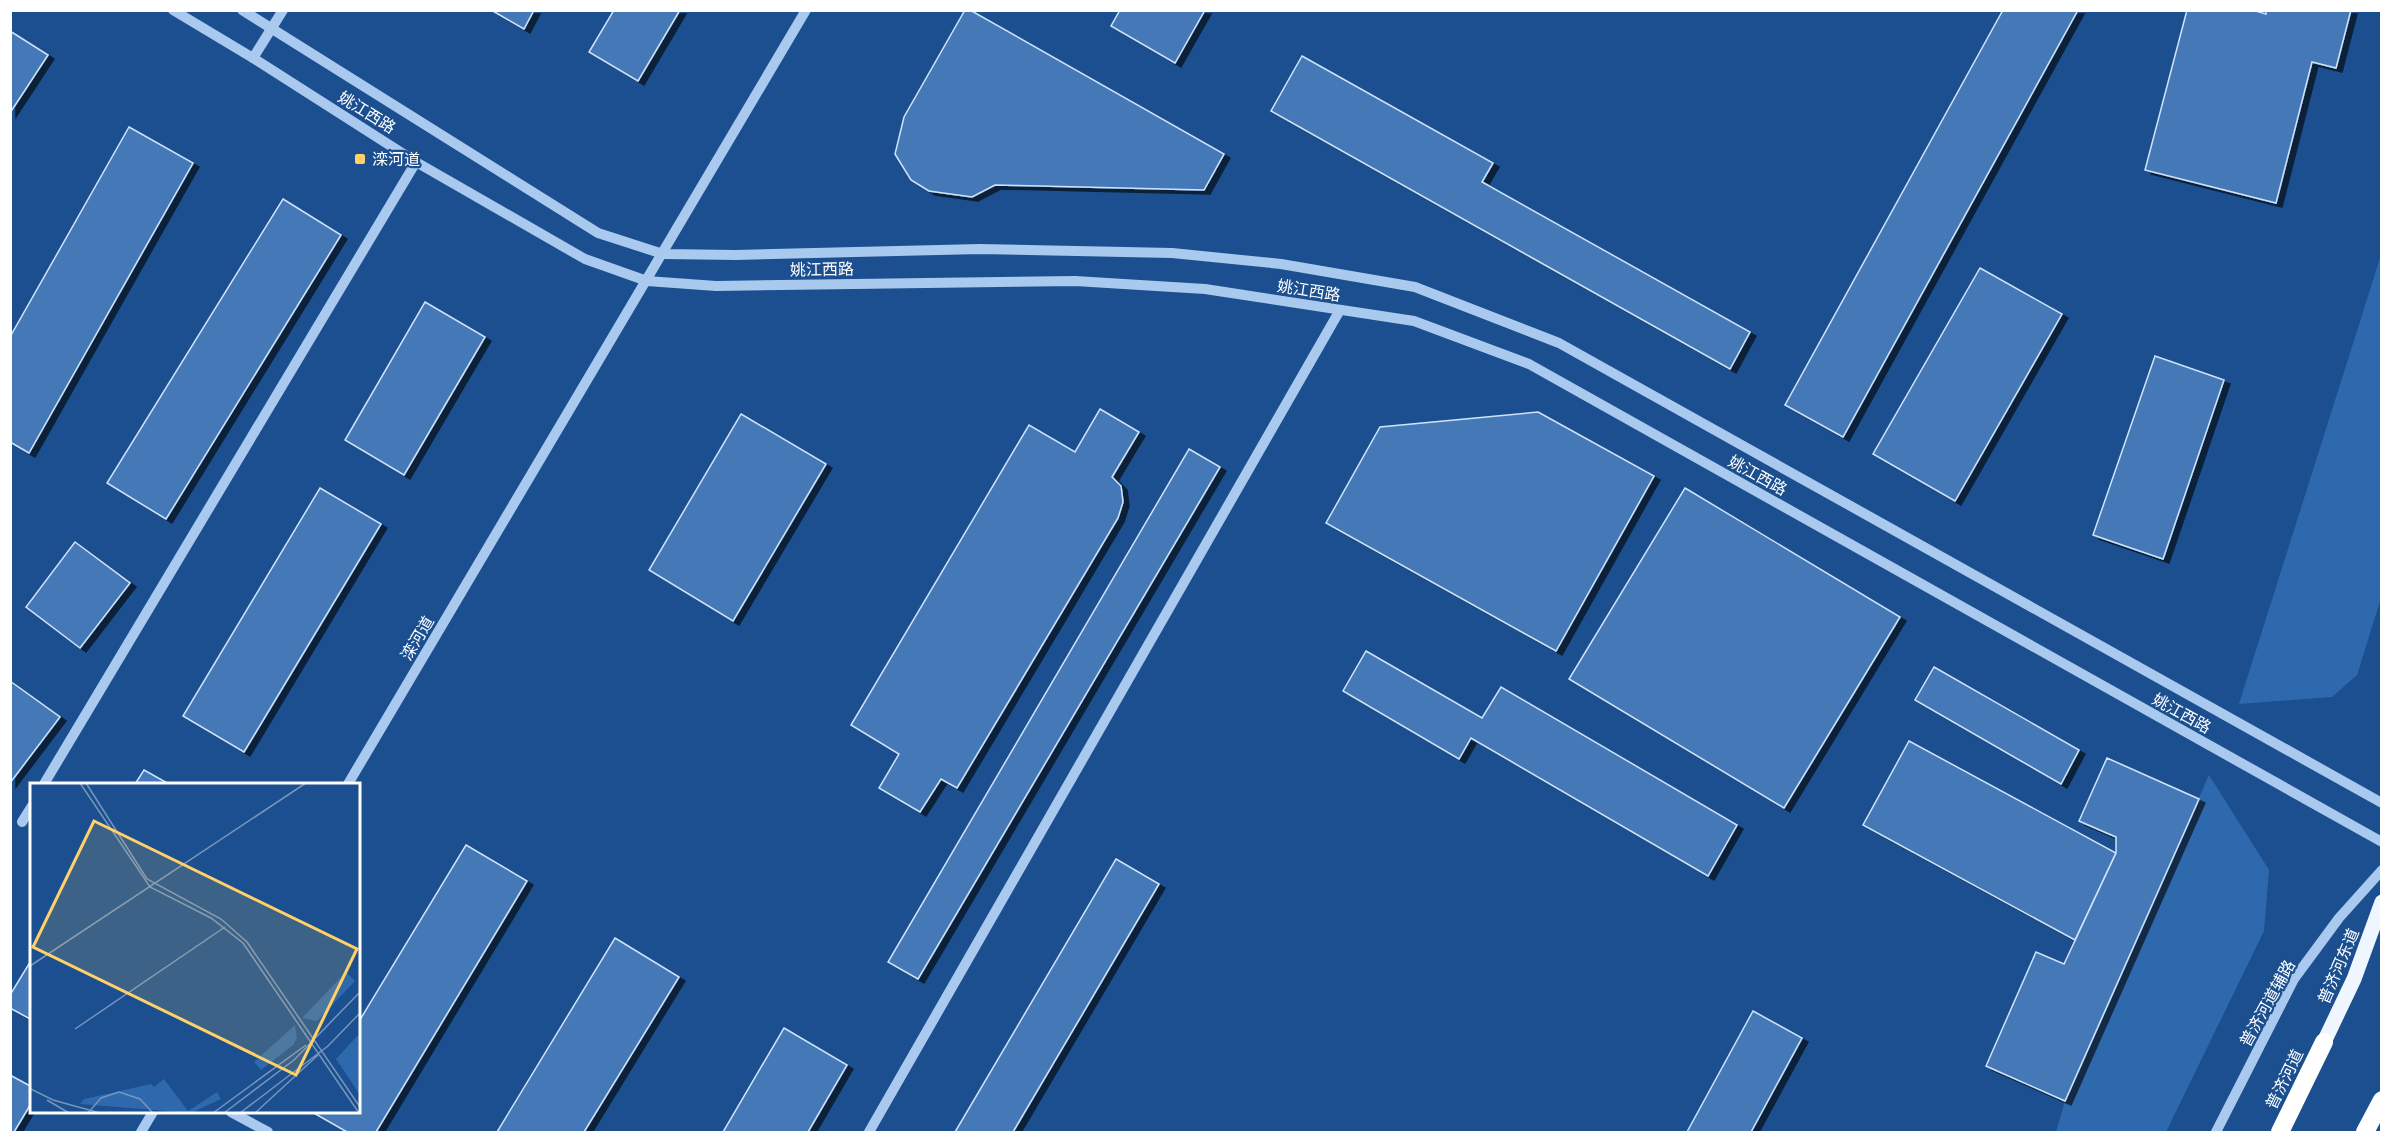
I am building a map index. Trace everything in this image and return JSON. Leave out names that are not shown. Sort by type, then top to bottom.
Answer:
[{"type":"highway","name":"普济河道","points":[[2280,1132],[2324,1042]]},
{"type":"highway","points":[[2365,1132],[2382,1100]]},
{"type":"main road","name":"普济河东道","points":[[2324,1042],[2354,980],[2382,902]]},
{"type":"street","name":"姚江西路","points":[[172,10],[254,58],[416,162],[585,259],[647,281],[716,286],[1075,281],[1205,289],[1414,321],[1529,364],[2382,842]]},
{"type":"street","name":"姚江西路","points":[[242,10],[598,233],[663,254],[736,255],[980,249],[1172,253],[1281,264],[1415,287],[1559,343],[2382,803]]},
{"type":"street","points":[[254,58],[283,10]]},
{"type":"street","name":"滦河道","points":[[349,783],[806,10]]},
{"type":"street","points":[[45,783],[416,162]]},
{"type":"street","points":[[869,1132],[1340,310]]},
{"type":"street","points":[[22,822],[30,809]]},
{"type":"street","name":"普济河道辅路","points":[[2216,1132],[2294,978],[2339,918],[2382,870]]},
{"type":"street","points":[[141,1132],[152,1113]]},
{"type":"street","points":[[233,1113],[268,1132]]},
{"type":"shaded area","points":[[2381,255],[2381,598],[2357,675],[2332,697],[2239,704]]},
{"type":"shaded area","points":[[2209,775],[2269,870],[2264,931],[2166,1132],[2056,1132],[2065,1101]]},
{"type":"building","points":[[491,10],[534,10],[524,29]]},
{"type":"building","points":[[614,10],[680,10],[638,81],[589,52]]},
{"type":"building","points":[[965,10],[970,10],[1224,154],[1204,190],[995,185],[972,197],[929,191],[911,180],[895,154],[904,117]]},
{"type":"building","points":[[1120,10],[1205,10],[1175,63],[1111,26]]},
{"type":"building","points":[[2003,10],[2078,10],[1843,437],[1785,405]]},
{"type":"building","points":[[2187,10],[2252,10],[2266,14],[2266,10],[2351,10],[2336,68],[2312,62],[2276,203],[2145,170]]},
{"type":"building","points":[[10,31],[48,55],[10,113]]},
{"type":"building","points":[[1302,56],[1493,163],[1482,182],[1750,332],[1730,369],[1271,111]]},
{"type":"building","points":[[129,127],[193,163],[29,453],[10,442],[10,337]]},
{"type":"building","points":[[283,199],[341,235],[166,519],[107,483]]},
{"type":"building","points":[[1980,268],[2062,314],[1955,501],[1873,454]]},
{"type":"building","points":[[425,302],[485,337],[404,475],[345,440]]},
{"type":"building","points":[[2155,356],[2224,380],[2163,559],[2093,535]]},
{"type":"building","points":[[1100,409],[1139,432],[1112,477],[1121,486],[1123,502],[1118,518],[957,788],[941,779],[920,812],[879,788],[899,754],[851,725],[1029,425],[1075,452]]},
{"type":"building","points":[[1538,412],[1654,476],[1556,651],[1326,523],[1380,427]]},
{"type":"building","points":[[741,414],[826,464],[733,621],[649,570]]},
{"type":"building","points":[[1189,449],[1220,467],[918,979],[888,962]]},
{"type":"building","points":[[320,488],[381,524],[244,752],[183,716]]},
{"type":"building","points":[[1685,488],[1900,617],[1784,808],[1569,679]]},
{"type":"building","points":[[75,542],[130,583],[80,648],[26,607]]},
{"type":"building","points":[[1366,651],[1482,718],[1501,687],[1737,825],[1708,876],[1471,738],[1459,759],[1343,691]]},
{"type":"building","points":[[1934,667],[2079,750],[2061,784],[1915,700]]},
{"type":"building","points":[[10,681],[60,717],[10,783]]},
{"type":"building","points":[[1909,741],[2116,853],[2075,940],[1863,825]]},
{"type":"building","points":[[2107,758],[2199,799],[2065,1101],[1986,1066],[2036,952],[2064,964],[2116,853],[2116,837],[2079,821]]},
{"type":"building","points":[[144,770],[167,783],[136,783]]},
{"type":"building","points":[[466,845],[527,881],[376,1132],[347,1132],[314,1113],[360,1113],[360,1020]]},
{"type":"building","points":[[1116,859],[1159,884],[1013,1132],[955,1132]]},
{"type":"building","points":[[615,938],[679,977],[584,1132],[497,1132]]},
{"type":"building","points":[[30,962],[30,1019],[10,1008],[10,995]]},
{"type":"building","points":[[1753,1011],[1802,1038],[1751,1132],[1687,1132]]},
{"type":"building","points":[[784,1028],[847,1065],[808,1132],[723,1132]]},
{"type":"building","points":[[10,1075],[30,1086],[30,1105],[14,1132],[10,1132]]},
{"type":"place","name":"滦河道","points":[[360,159]]}]
